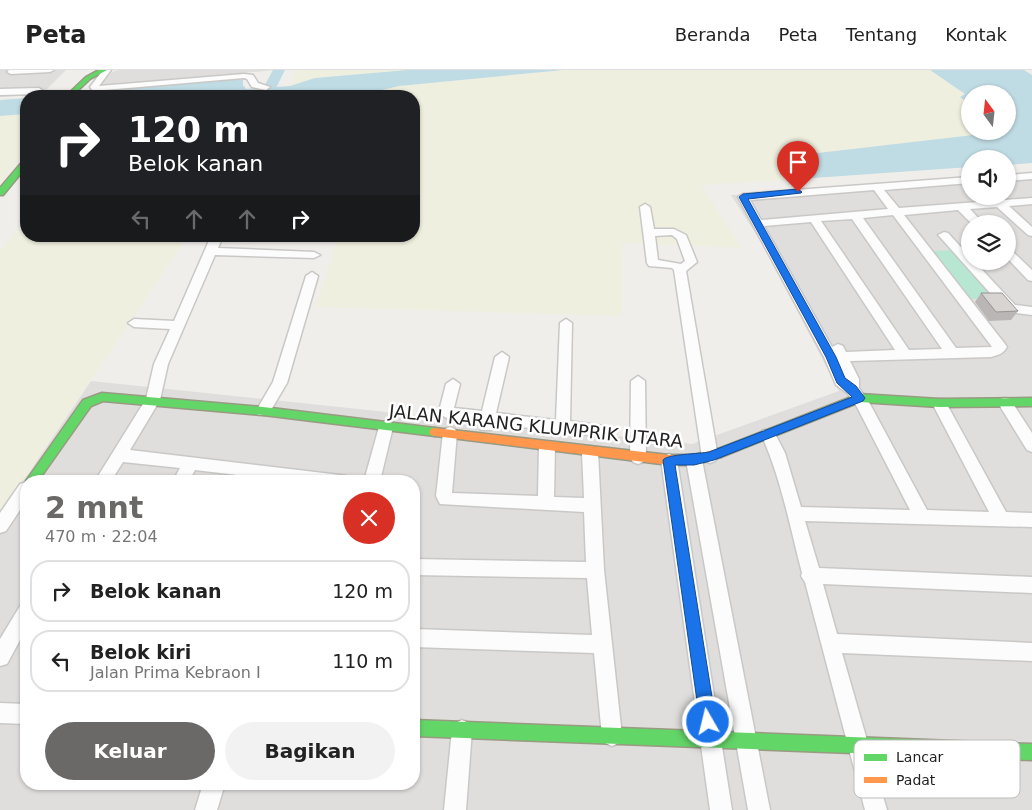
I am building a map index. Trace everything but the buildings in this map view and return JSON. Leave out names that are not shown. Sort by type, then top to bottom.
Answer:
[{"type":"street","points":[[9,73],[50,70]]},
{"type":"street","points":[[105,70],[95,88],[244,76],[250,77],[255,85],[266,87]]},
{"type":"street","points":[[75,90],[90,76],[105,70]]},
{"type":"street","points":[[0,92],[20,91]]},
{"type":"street","points":[[0,193],[20,170]]},
{"type":"street","points":[[1016,177],[1032,176]]},
{"type":"street","points":[[922,517],[856,394],[841,381],[836,357],[748,196],[961,181]]},
{"type":"street","points":[[876,186],[897,212],[930,236],[1011,309],[1032,311]]},
{"type":"street","points":[[1016,201],[1032,201]]},
{"type":"street","points":[[764,223],[970,205]]},
{"type":"street","points":[[1001,205],[1032,233]]},
{"type":"street","points":[[960,206],[970,215]]},
{"type":"street","points":[[645,207],[653,264],[677,265],[680,270],[746,742],[759,810]]},
{"type":"street","points":[[855,215],[952,353]]},
{"type":"street","points":[[814,219],[904,353]]},
{"type":"street","points":[[649,233],[674,232],[682,236],[691,262],[680,270]]},
{"type":"street","points":[[930,236],[959,233]]},
{"type":"street","points":[[836,357],[904,353],[991,352],[996,351],[1000,347],[930,236]]},
{"type":"street","points":[[106,475],[153,400],[158,377],[178,325],[214,242]]},
{"type":"street","points":[[210,251],[314,255]]},
{"type":"street","points":[[1016,261],[1032,277]]},
{"type":"street","points":[[269,402],[280,383],[312,276]]},
{"type":"street","points":[[134,323],[178,325]]},
{"type":"street","points":[[563,424],[566,323]]},
{"type":"street","points":[[486,427],[502,357]]},
{"type":"street","points":[[638,381],[638,447]]},
{"type":"street","points":[[454,384],[446,412],[486,427],[563,424],[599,430]]},
{"type":"street","name":"JALAN KARANG KLUMPRIK UTARA","points":[[36,475],[88,403],[102,397],[269,402],[386,427],[450,433],[486,427],[547,446],[590,452],[638,447],[669,460],[768,434],[856,394],[939,403],[1032,402]]},
{"type":"street","points":[[939,403],[1001,519]]},
{"type":"street","points":[[1005,403],[1032,446]]},
{"type":"street","points":[[374,475],[386,427]]},
{"type":"street","points":[[450,433],[444,496],[446,500],[591,505]]},
{"type":"street","points":[[768,434],[776,453],[795,514],[810,576],[855,740]]},
{"type":"street","points":[[546,503],[547,446]]},
{"type":"street","points":[[590,452],[595,570],[612,736]]},
{"type":"street","points":[[118,455],[190,464],[248,475]]},
{"type":"street","points":[[669,460],[721,810]]},
{"type":"street","points":[[184,475],[190,464]]},
{"type":"street","points":[[0,526],[20,498]]},
{"type":"street","points":[[795,514],[1032,520]]},
{"type":"street","points":[[420,566],[595,570]]},
{"type":"street","points":[[810,576],[1032,585]]},
{"type":"street","points":[[0,657],[20,626]]},
{"type":"street","points":[[420,638],[602,644]]},
{"type":"street","points":[[830,643],[1032,652]]},
{"type":"street","points":[[0,713],[20,714]]},
{"type":"street","points":[[420,728],[854,746]]},
{"type":"street","points":[[455,810],[462,730]]},
{"type":"street","points":[[206,810],[212,790]]},
{"type":"street","points":[[872,798],[876,810]]},
{"type":"shaded area","points":[[0,70],[66,70],[46,90],[20,90],[20,96],[0,97]]},
{"type":"shaded area","points":[[118,70],[274,70],[99,87],[112,72]]},
{"type":"shaded area","points":[[1032,176],[1032,810],[0,810],[0,515],[20,486],[20,790],[420,790],[420,475],[27,475],[91,381],[692,444],[839,391],[763,245],[731,195],[961,181],[961,205],[1016,205],[1016,177]]},
{"type":"green space","points":[[296,70],[408,70],[315,78],[290,86]]},
{"type":"green space","points":[[563,70],[930,70],[961,91],[961,137],[793,156],[799,179],[701,185],[742,248],[623,243],[622,316],[316,307],[336,242],[420,242],[420,90],[382,90],[399,86]]},
{"type":"green space","points":[[20,114],[20,159],[0,184],[0,116]]},
{"type":"green space","points":[[20,229],[20,242],[184,242],[27,475],[20,475],[20,485],[0,515],[0,251]]},
{"type":"green space","points":[[956,250],[961,256],[961,270],[972,270],[995,298],[969,299],[932,251]]},
{"type":"water","points":[[408,70],[563,70],[399,86],[382,90],[107,90],[235,78],[243,80],[243,85],[246,89],[290,86],[315,78]]},
{"type":"water","points":[[930,70],[1024,70],[1032,75],[1032,163],[1016,164],[1016,150],[961,150],[961,168],[799,179],[792,156],[961,136],[961,140],[1016,140],[1016,85],[961,85],[961,91]]},
{"type":"water","points":[[20,98],[20,114],[0,116],[0,100]]},
{"type":"waterway","points":[[269,90],[279,70]]},
{"type":"traffic: fast","points":[[75,90],[88,78],[104,70]]},
{"type":"traffic: fast","points":[[0,193],[20,170]]},
{"type":"traffic: fast","points":[[36,475],[87,403],[102,397],[263,411],[435,432]]},
{"type":"traffic: fast","points":[[717,454],[859,398],[939,403],[1032,402]]},
{"type":"traffic: fast","points":[[420,728],[854,745]]},
{"type":"traffic: fast","points":[[1020,752],[1032,752]]},
{"type":"traffic: slow","points":[[435,432],[669,460],[694,460],[717,454]]},
{"type":"route","points":[[708,722],[669,460],[694,460],[710,456],[859,398],[852,389],[841,381],[831,357],[743,197],[798,192]]}]
